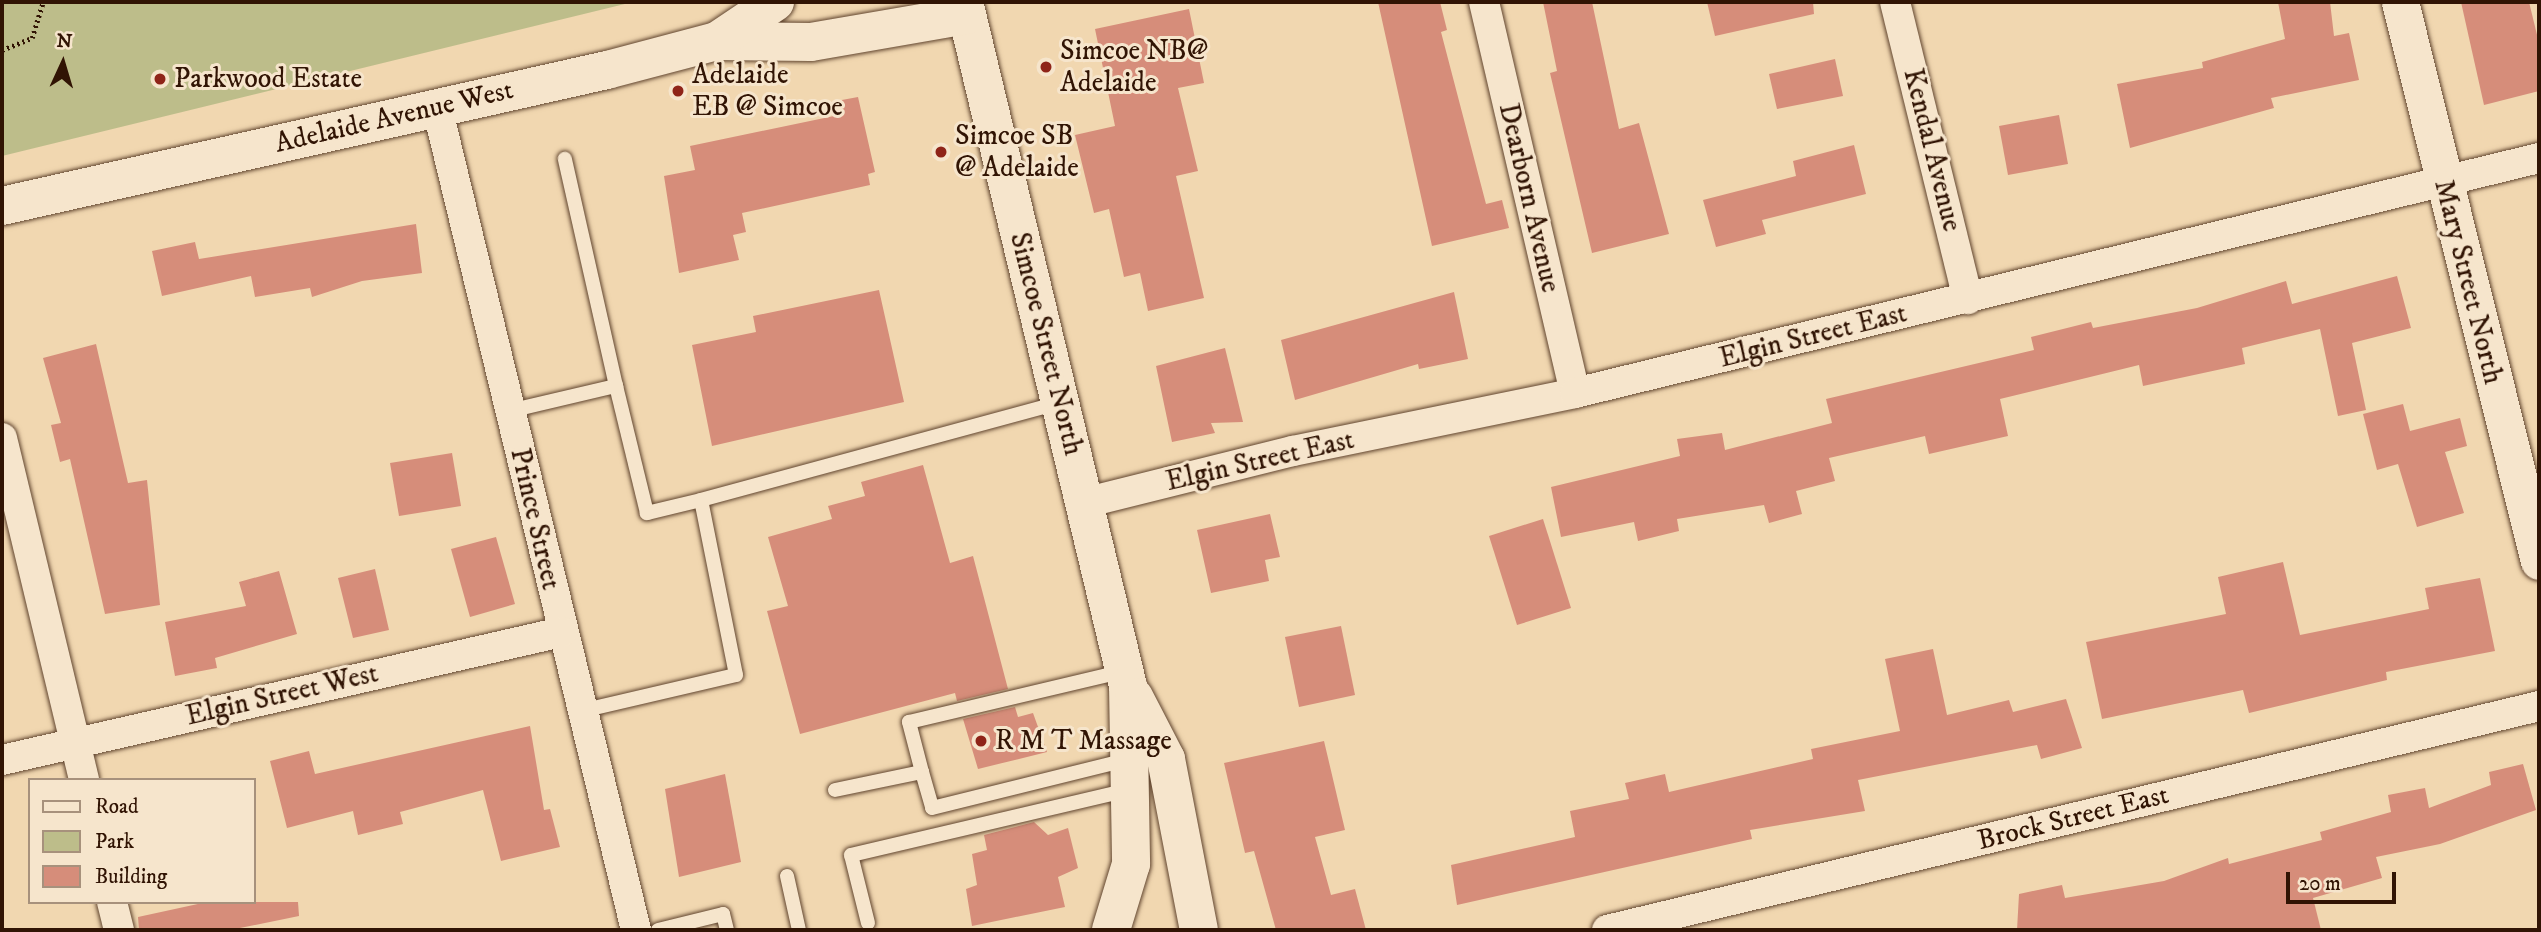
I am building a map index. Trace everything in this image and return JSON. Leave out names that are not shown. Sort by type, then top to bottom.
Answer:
[{"type":"main road","name":"Adelaide Avenue West","points":[[2,206],[717,41],[775,2]]},
{"type":"main road","points":[[717,41],[811,42],[965,8]]},
{"type":"main road","name":"Simcoe Street North","points":[[965,8],[1126,678],[1133,774],[1131,864],[1111,930]]},
{"type":"main road","name":"Simcoe Street North","points":[[1126,678],[1166,759],[1199,930]]},
{"type":"street","name":"Dearborn Avenue","points":[[1484,2],[1575,393]]},
{"type":"street","name":"Kendal Avenue","points":[[1895,2],[1968,299]]},
{"type":"street","name":"Mary Street North","points":[[2400,2],[2442,181],[2539,561]]},
{"type":"street","name":"Prince Street","points":[[437,107],[636,930]]},
{"type":"street","name":"Elgin Street East","points":[[1084,503],[1293,451],[1575,393],[2539,158]]},
{"type":"street","points":[[2,438],[84,778]]},
{"type":"street","name":"Elgin Street West","points":[[2,760],[562,632]]},
{"type":"street","name":"Brock Street East","points":[[1607,930],[2539,706]]},
{"type":"street","points":[[112,904],[118,930]]},
{"type":"lane","points":[[565,159],[616,386],[648,513],[1060,402]]},
{"type":"lane","points":[[509,411],[616,386]]},
{"type":"lane","points":[[582,711],[736,675],[701,500]]},
{"type":"lane","points":[[1126,678],[909,722],[932,808],[1133,774]]},
{"type":"lane","points":[[835,790],[922,772]]},
{"type":"lane","points":[[868,923],[851,856],[1133,774]]},
{"type":"lane","points":[[787,876],[799,930]]},
{"type":"lane","points":[[658,930],[723,914],[727,930]]},
{"type":"path","points":[[2,50],[32,38],[43,2]]},
{"type":"green space","name":"Parkwood Estate","points":[[2,2],[633,2],[2,156]]},
{"type":"building","points":[[1378,2],[1440,2],[1447,30],[1441,32],[1486,204],[1502,200],[1509,228],[1432,246]]},
{"type":"building","points":[[1543,2],[1592,2],[1619,129],[1639,123],[1669,234],[1592,253],[1550,73],[1557,71]]},
{"type":"building","points":[[1707,2],[1813,2],[1814,14],[1715,36]]},
{"type":"building","points":[[2278,2],[2330,2],[2334,36],[2349,33],[2359,80],[2271,98],[2274,108],[2130,148],[2117,84],[2203,68],[2202,62],[2285,39]]},
{"type":"building","points":[[2461,2],[2529,2],[2539,43],[2539,91],[2484,105]]},
{"type":"building","points":[[1189,9],[1204,83],[1178,88],[1198,171],[1176,176],[1204,298],[1148,311],[1140,273],[1124,277],[1109,209],[1094,213],[1075,135],[1115,126],[1095,29]]},
{"type":"building","points":[[1835,59],[1843,96],[1777,109],[1769,74]]},
{"type":"building","points":[[858,97],[875,172],[868,174],[870,185],[742,213],[746,232],[733,235],[739,260],[679,273],[664,176],[695,170],[690,146],[834,116],[831,102]]},
{"type":"building","points":[[2059,115],[2068,164],[2008,175],[1999,126]]},
{"type":"building","points":[[1854,145],[1866,194],[1762,220],[1766,234],[1716,247],[1703,200],[1796,176],[1793,161]]},
{"type":"building","points":[[416,224],[422,273],[362,281],[312,297],[310,288],[255,297],[251,276],[162,296],[152,251],[195,242],[199,259]]},
{"type":"building","points":[[2397,276],[2411,328],[2352,343],[2366,410],[2338,416],[2320,329],[2242,348],[2245,364],[2143,386],[2139,365],[2000,399],[2008,436],[1929,454],[1925,436],[1829,458],[1835,481],[1796,491],[1802,514],[1769,523],[1764,505],[1677,519],[1679,531],[1638,541],[1634,522],[1561,537],[1551,487],[1680,456],[1677,439],[1722,433],[1725,450],[1832,423],[1826,399],[2034,350],[2031,337],[2091,322],[2093,328],[2197,308],[2286,281],[2292,304]]},
{"type":"building","points":[[879,290],[904,402],[712,446],[692,345],[756,332],[753,316]]},
{"type":"building","points":[[1454,292],[1468,359],[1419,369],[1418,364],[1295,400],[1281,340]]},
{"type":"building","points":[[96,344],[128,483],[147,480],[160,605],[105,614],[70,459],[60,462],[51,425],[61,423],[43,358]]},
{"type":"building","points":[[1225,348],[1243,422],[1211,423],[1215,433],[1172,442],[1156,366]]},
{"type":"building","points":[[2403,404],[2410,431],[2460,418],[2467,446],[2445,452],[2464,513],[2417,527],[2398,464],[2377,470],[2363,414]]},
{"type":"building","points":[[452,453],[461,506],[399,516],[390,463]]},
{"type":"building","points":[[923,465],[950,563],[973,556],[1008,689],[957,701],[955,693],[800,734],[767,611],[788,606],[768,537],[832,519],[828,506],[865,496],[861,482]]},
{"type":"building","points":[[1270,514],[1280,557],[1265,560],[1269,581],[1211,593],[1197,530]]},
{"type":"building","points":[[1543,519],[1571,608],[1517,625],[1489,536]]},
{"type":"building","points":[[496,537],[515,604],[470,617],[451,549]]},
{"type":"building","points":[[2283,562],[2300,635],[2429,609],[2425,588],[2480,578],[2495,651],[2386,672],[2387,680],[2249,713],[2243,690],[2102,719],[2086,642],[2226,614],[2218,577]]},
{"type":"building","points":[[375,569],[389,630],[353,638],[338,578]]},
{"type":"building","points":[[279,571],[297,634],[215,658],[217,668],[175,676],[165,622],[246,606],[239,582]]},
{"type":"building","points":[[1341,626],[1355,695],[1299,707],[1285,637]]},
{"type":"building","points":[[1933,649],[1947,715],[2009,700],[2013,712],[2066,699],[2082,748],[2041,759],[2037,745],[1858,780],[1865,811],[1750,830],[1752,839],[1457,905],[1451,865],[1575,837],[1570,811],[1629,799],[1625,783],[1665,774],[1669,792],[1813,759],[1811,749],[1900,731],[1885,659]]},
{"type":"building","points":[[1015,707],[1018,717],[1033,713],[1047,752],[978,769],[963,719]]},
{"type":"building","points":[[530,726],[544,810],[550,809],[560,847],[501,861],[483,790],[400,812],[403,824],[358,835],[353,811],[287,828],[270,761],[309,751],[315,774]]},
{"type":"building","points":[[1324,741],[1345,830],[1315,837],[1331,895],[1355,889],[1366,930],[1276,930],[1254,851],[1245,853],[1224,763]]},
{"type":"building","points":[[2523,764],[2536,810],[2440,844],[2376,857],[2382,878],[2313,898],[2321,930],[2017,930],[2019,894],[2062,885],[2065,898],[2164,881],[2228,858],[2229,864],[2322,840],[2320,832],[2391,812],[2388,795],[2425,788],[2429,808],[2491,785],[2489,772]]},
{"type":"building","points":[[725,774],[741,862],[679,877],[665,789]]},
{"type":"building","points":[[1034,822],[1048,835],[1068,828],[1078,868],[1058,877],[1065,907],[972,926],[966,889],[977,885],[972,854],[987,850],[984,835]]},
{"type":"building","points":[[256,902],[298,902],[299,916],[230,930],[139,930],[138,917],[198,904]]},
{"type":"place","name":"Simcoe NB@ Adelaide","points":[[1046,67]]},
{"type":"place","name":"Parkwood Estate","points":[[160,79]]},
{"type":"place","name":"Adelaide EB @ Simcoe","points":[[678,91]]},
{"type":"place","name":"Simcoe SB @ Adelaide","points":[[941,152]]},
{"type":"place","name":"R M T Massage","points":[[981,741]]}]
